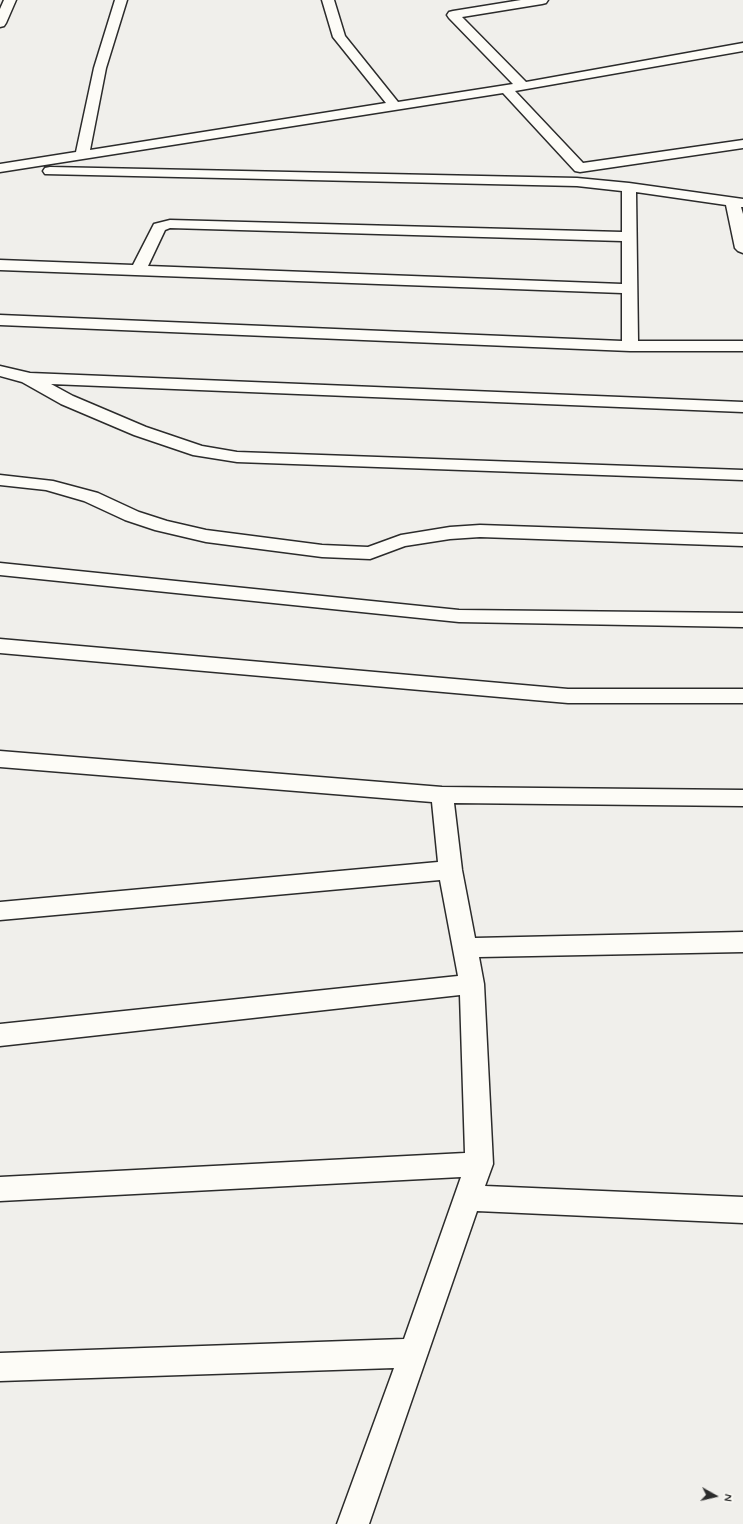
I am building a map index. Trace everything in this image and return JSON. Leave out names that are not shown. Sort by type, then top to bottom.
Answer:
[{"type":"street","points":[[0,23],[10,0]]},
{"type":"street","points":[[82,156],[100,68],[121,0]]},
{"type":"street","points":[[328,0],[339,38],[395,106]]},
{"type":"street","points":[[523,86],[453,15],[542,0]]},
{"type":"street","points":[[0,169],[523,86],[743,47]]},
{"type":"street","points":[[504,88],[580,168],[743,144]]},
{"type":"street","points":[[0,169],[577,182],[629,187],[738,202],[743,248]]},
{"type":"street","points":[[629,187],[630,346]]},
{"type":"street","points":[[138,270],[158,227],[170,224],[630,237]]},
{"type":"street","points":[[0,265],[629,289]]},
{"type":"street","points":[[0,320],[630,346],[743,346]]},
{"type":"street","points":[[0,371],[28,378],[743,407]]},
{"type":"street","points":[[28,378],[67,400],[140,431],[198,451],[237,457],[743,476]]},
{"type":"street","points":[[0,480],[47,485],[83,495],[132,516],[162,526],[199,534],[322,551],[370,553],[401,541],[450,532],[480,531],[743,540]]},
{"type":"street","points":[[0,569],[459,616],[743,620]]},
{"type":"street","points":[[0,646],[568,696],[743,696]]},
{"type":"street","points":[[0,758],[44,764],[442,795],[743,798]]},
{"type":"street","points":[[353,1524],[479,1164],[472,984],[450,870],[442,795]]},
{"type":"street","points":[[0,911],[450,870]]},
{"type":"street","points":[[465,948],[743,942]]},
{"type":"street","points":[[0,1035],[472,984]]},
{"type":"street","points":[[0,1189],[479,1164]]},
{"type":"street","points":[[468,1198],[743,1210]]},
{"type":"street","points":[[0,1367],[414,1353]]}]
